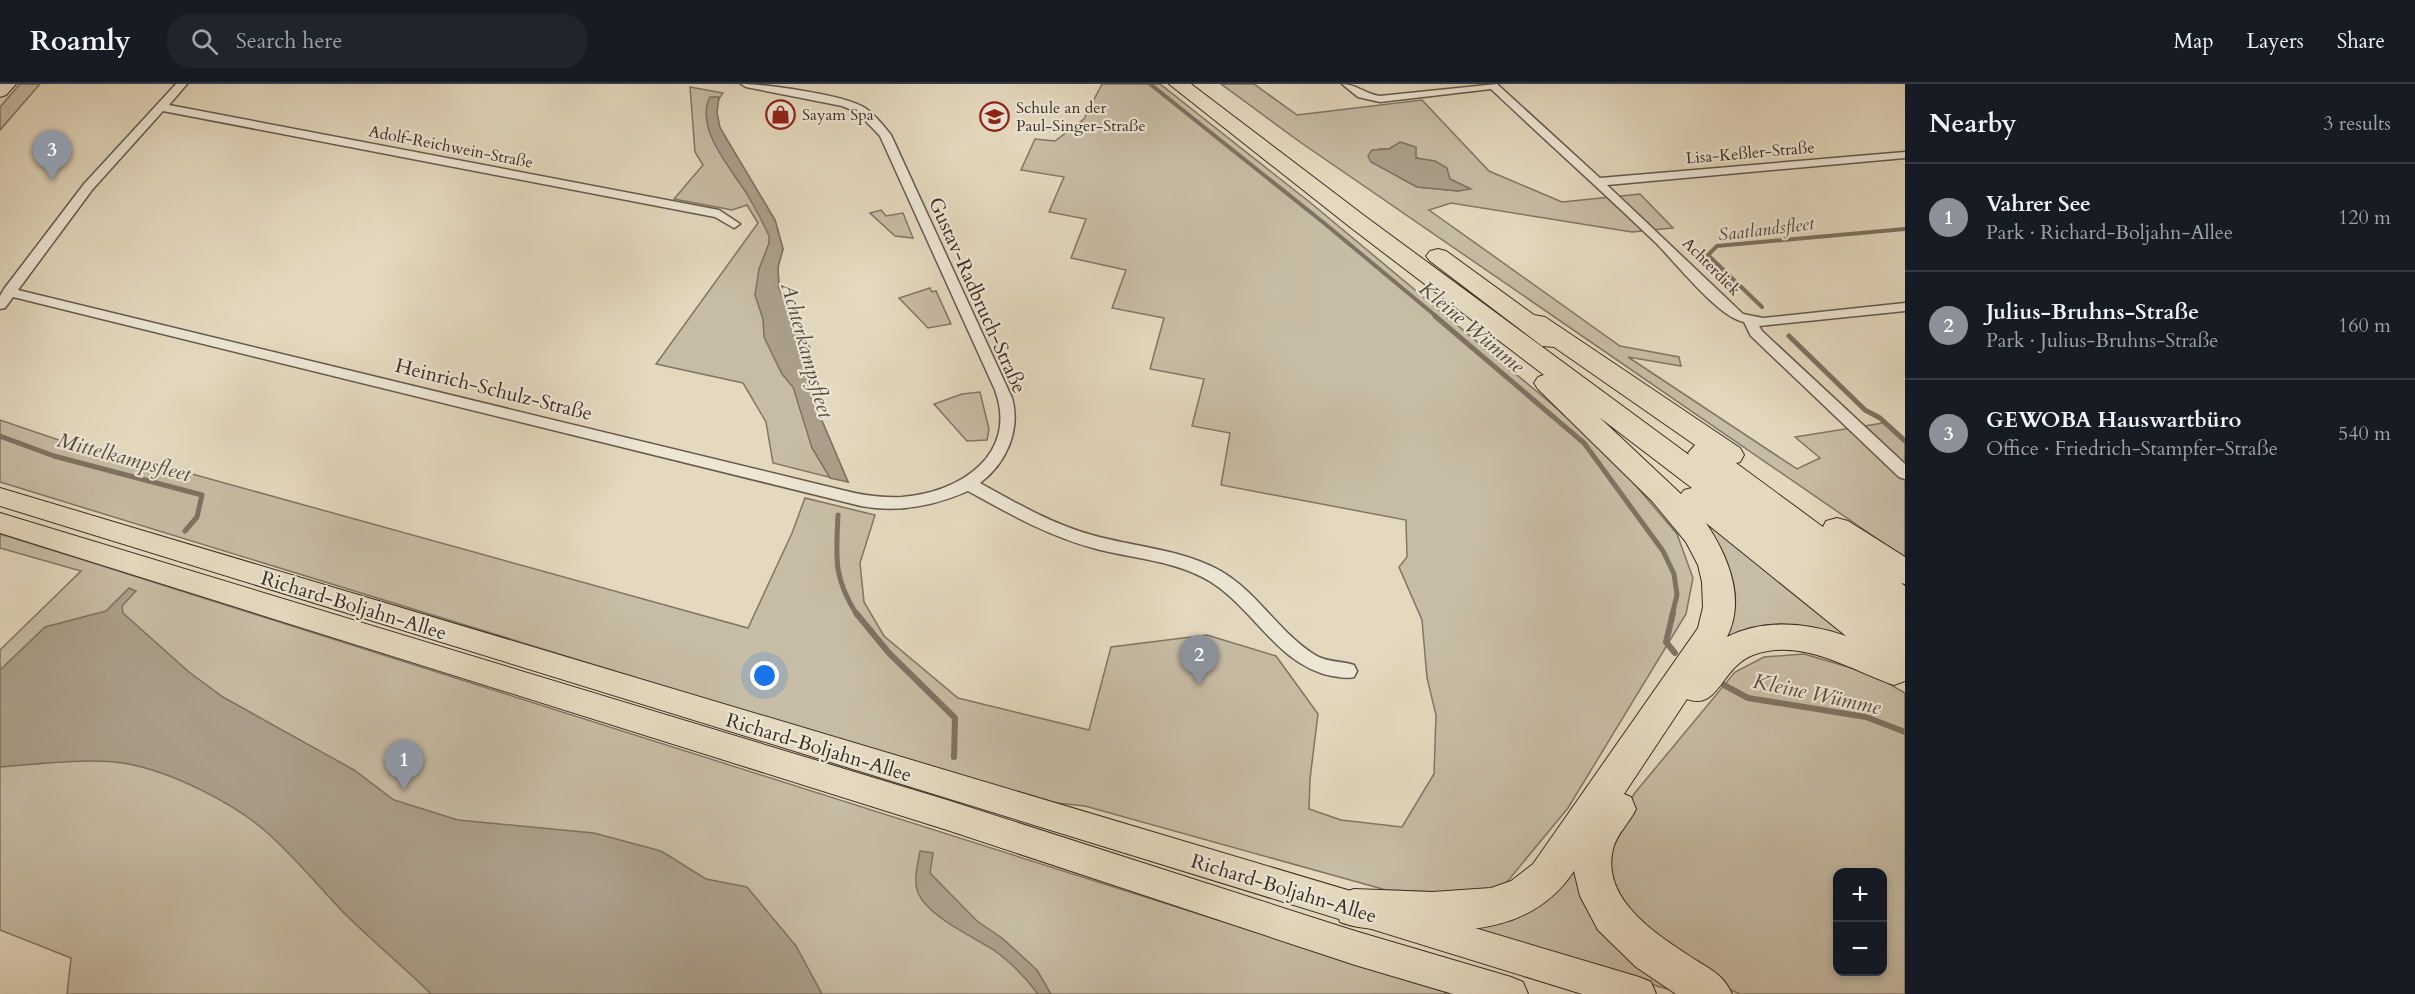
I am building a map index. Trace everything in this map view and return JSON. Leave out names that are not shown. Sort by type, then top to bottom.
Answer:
[{"type":"highway","points":[[1179,84],[1358,222],[1905,632]]},
{"type":"highway","points":[[1202,84],[1501,301],[1596,375],[1905,603]]},
{"type":"highway","points":[[1358,222],[1410,271],[1547,383],[1905,664]]},
{"type":"highway","points":[[1501,301],[1561,339],[1905,577]]},
{"type":"highway","points":[[1354,908],[1476,909],[1506,903],[1538,885],[1551,872],[1713,633],[1719,608],[1718,580],[1710,558],[1698,536],[1649,480],[1547,383]]},
{"type":"highway","points":[[1837,529],[1905,572]]},
{"type":"highway","points":[[1712,994],[1644,949],[1615,921],[1605,905],[1594,875],[1592,861],[1599,837],[1718,660],[1740,646],[1778,639],[1824,643],[1866,657],[1905,677]]},
{"type":"main road","name":"Richard-Boljahn-Allee","points":[[0,497],[1639,994]]},
{"type":"main road","name":"Richard-Boljahn-Allee","points":[[0,523],[947,815],[1355,948],[1511,994]]},
{"type":"street","points":[[0,93],[8,84]]},
{"type":"street","points":[[5,298],[88,187],[182,84]]},
{"type":"street","name":"Gustav-Radbruch-Straße","points":[[746,84],[804,93],[845,103],[861,110],[885,135],[977,335],[1008,411],[1007,432],[1002,448],[992,465],[969,484]]},
{"type":"street","points":[[1347,84],[1356,93],[1380,99],[1492,85]]},
{"type":"street","name":"Achterdiek","points":[[1492,85],[1598,182],[1723,304],[1739,317],[1750,321],[1756,333],[1905,473]]},
{"type":"street","name":"Adolf-Reichwein-Straße","points":[[160,107],[719,214],[734,224]]},
{"type":"street","name":"Lisa-Keßler-Straße","points":[[1598,182],[1905,155]]},
{"type":"street","name":"Heinrich-Schulz-Straße","points":[[5,298],[878,503],[930,500],[969,484]]},
{"type":"street","points":[[1750,321],[1763,322],[1905,307]]},
{"type":"street","points":[[969,484],[1044,525],[1093,541],[1188,563],[1215,576],[1237,591],[1265,623],[1309,661],[1348,671]]},
{"type":"shaded area","points":[[20,84],[40,84],[0,130],[0,107]]},
{"type":"shaded area","points":[[1102,84],[1160,84],[1312,204],[1553,405],[1615,461],[1677,534],[1693,578],[1686,614],[1568,808],[1497,894],[1386,890],[1085,806],[1037,801],[0,482],[0,420],[88,450],[185,472],[748,628],[792,533],[805,498],[875,515],[860,563],[864,602],[884,636],[958,698],[1089,730],[1111,647],[1207,635],[1276,656],[1318,714],[1310,779],[1309,809],[1341,820],[1402,827],[1434,774],[1436,715],[1427,678],[1422,620],[1399,567],[1407,557],[1406,520],[1221,485],[1230,433],[1192,426],[1204,379],[1150,369],[1164,318],[1112,308],[1126,270],[1071,258],[1086,219],[1049,212],[1064,177],[1021,170],[1035,139],[1055,141],[1084,119]]},
{"type":"shaded area","points":[[1221,84],[1254,84],[1297,115],[1422,100],[1489,171],[1562,202],[1640,194],[1673,228],[1632,232],[1451,203],[1429,210],[1620,346],[1679,357],[1681,366],[1628,357],[1797,469],[1820,458],[1795,437],[1883,423],[1905,443],[1905,558],[1300,142]],"holes":[[[1393,146],[1424,161],[1435,161],[1450,179],[1459,184],[1458,191],[1417,187],[1372,162],[1379,149],[1389,149]]]},
{"type":"shaded area","points":[[690,87],[723,93],[718,101],[717,110],[720,128],[775,220],[783,249],[778,267],[779,288],[785,302],[796,315],[810,349],[816,374],[811,395],[848,482],[773,463],[766,422],[743,383],[656,364],[758,223],[747,205],[732,210],[674,199],[703,165],[695,152]]},
{"type":"shaded area","points":[[881,210],[886,216],[903,213],[913,238],[895,236],[870,213]]},
{"type":"shaded area","points":[[930,288],[932,292],[936,291],[951,324],[928,328],[899,298]]},
{"type":"shaded area","points":[[980,392],[989,429],[987,440],[967,441],[934,404],[962,394]]},
{"type":"shaded area","points":[[1673,491],[1885,656],[1848,646],[1711,650],[1727,595]]},
{"type":"shaded area","points":[[0,534],[1451,994],[67,994],[71,958],[0,930],[0,650],[81,571],[0,548]]},
{"type":"shaded area","points":[[1804,654],[1872,674],[1905,693],[1905,994],[1740,994],[1677,966],[1636,940],[1601,857],[1634,794],[1735,672],[1764,657]]},
{"type":"shaded area","points":[[1578,852],[1684,994],[1442,922]]},
{"type":"water","points":[[710,97],[719,97],[717,112],[720,128],[775,220],[783,249],[778,267],[779,288],[785,302],[796,315],[810,349],[816,374],[811,395],[848,482],[830,478],[812,448],[793,387],[782,374],[764,337],[763,319],[755,295],[759,269],[769,243],[769,236],[762,220],[724,161],[711,135],[706,109]]},
{"type":"water","points":[[1400,142],[1416,147],[1416,158],[1435,161],[1447,168],[1450,179],[1471,189],[1458,191],[1417,187],[1371,162],[1368,156],[1372,150],[1389,149]]},
{"type":"water","points":[[129,588],[136,591],[122,606],[123,613],[189,672],[223,697],[354,770],[394,800],[458,820],[594,833],[661,851],[706,879],[747,887],[796,946],[822,994],[431,994],[344,913],[272,837],[222,801],[162,773],[123,763],[78,761],[0,767],[0,670],[45,627],[106,611]]},
{"type":"water","points":[[920,851],[933,853],[930,873],[977,921],[1002,938],[1037,970],[1051,994],[1038,994],[1005,959],[940,918],[923,902],[916,883]]},
{"type":"waterway","name":"Kleine Wümme","points":[[1150,84],[1437,317]]},
{"type":"waterway","name":"Saatlandsfleet","points":[[1762,307],[1708,255],[1717,246],[1905,229]]},
{"type":"waterway","name":"Kleine Wümme","points":[[1435,316],[1584,443],[1663,551],[1674,574],[1677,595],[1672,615]]},
{"type":"waterway","name":"Saatlandsfleet","points":[[1789,336],[1865,410],[1880,418],[1905,441]]},
{"type":"waterway","name":"Mittelkampsfleet","points":[[0,436],[54,456],[202,495],[197,517],[185,531]]},
{"type":"waterway","name":"Achterkampsfleet","points":[[838,515],[837,556],[840,578],[849,602],[857,615]]},
{"type":"waterway","name":"Achterkampsfleet","points":[[856,613],[889,653],[955,718],[954,757]]},
{"type":"waterway","name":"Kleine Wümme","points":[[1673,613],[1666,642],[1675,653]]},
{"type":"waterway","name":"Kleine Wümme","points":[[1724,685],[1748,698],[1866,717],[1905,732]]},
{"type":"place","name":"Sayam Spa","points":[[781,114]]},
{"type":"place","name":"Schule an der Paul-Singer-Straße","points":[[995,116]]},
{"type":"place","name":"GEWOBA Hauswartbüro","points":[[52,180]]},
{"type":"place","name":"Julius-Bruhns-Straße","points":[[1199,685]]},
{"type":"place","name":"Vahrer See","points":[[404,790]]}]
